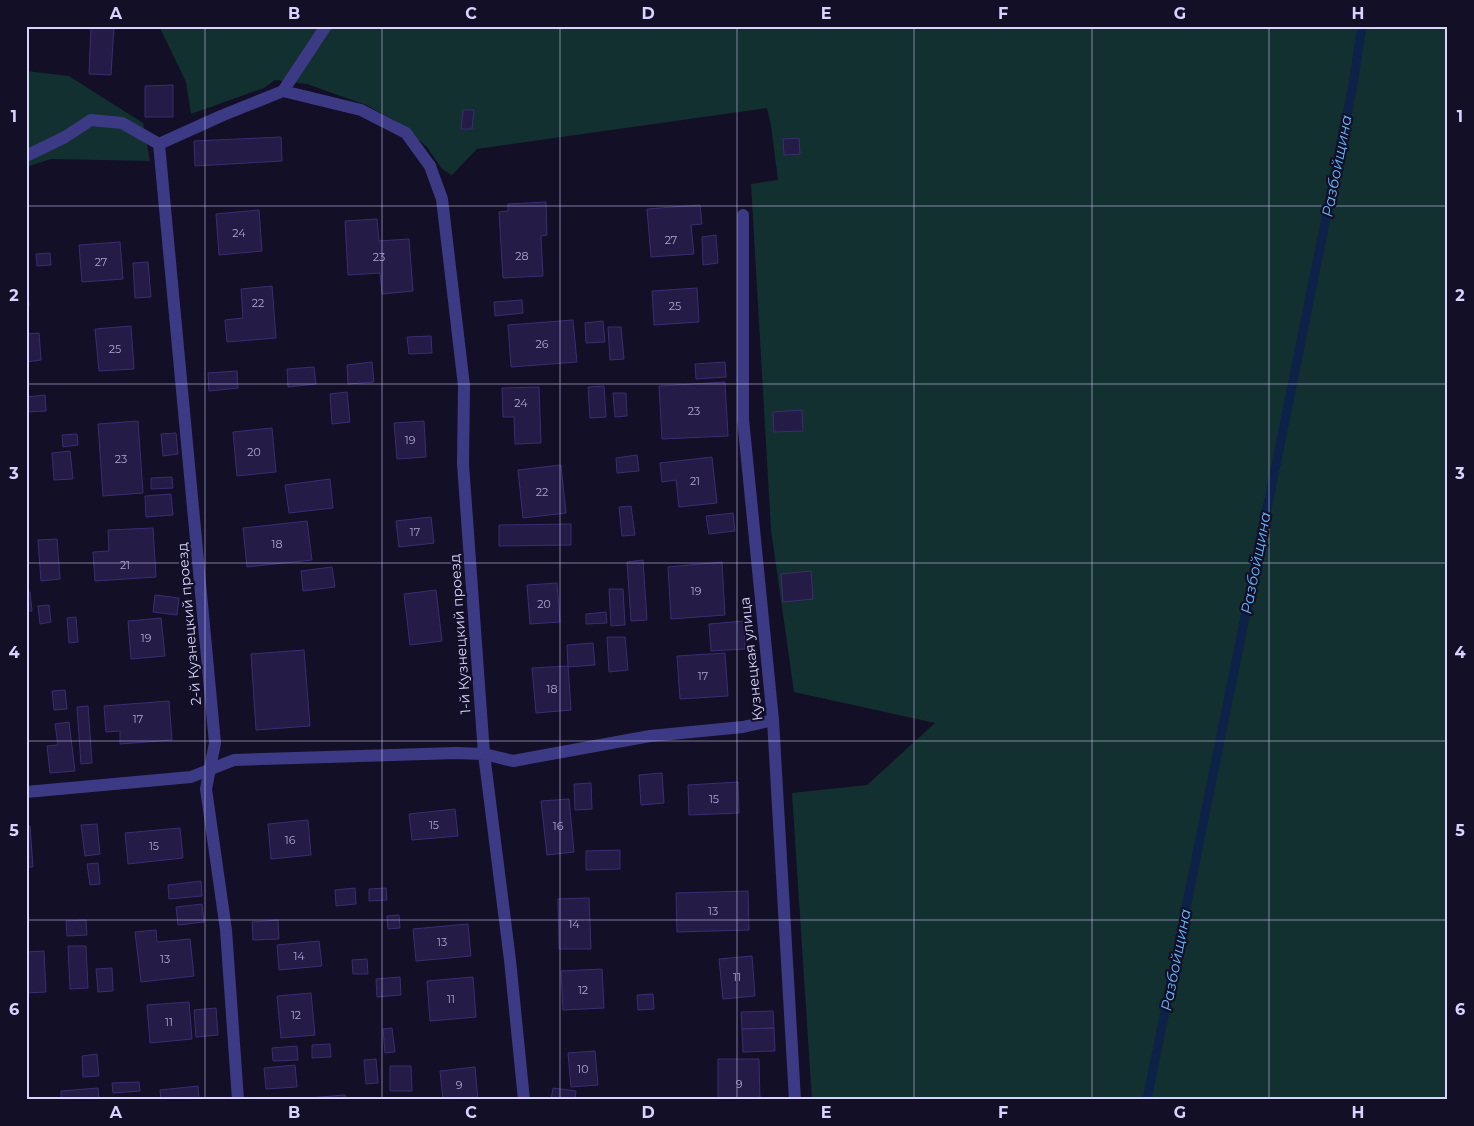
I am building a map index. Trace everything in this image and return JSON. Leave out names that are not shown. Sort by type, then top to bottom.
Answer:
[{"type":"street","points":[[26,156],[65,137],[91,120],[122,123],[159,144],[283,91],[326,26]]},
{"type":"street","name":"1-й Кузнецкий проезд","points":[[283,91],[361,110],[406,133],[430,166],[442,199],[464,386],[463,464],[484,754],[510,960],[524,1100]]},
{"type":"street","name":"2-й Кузнецкий проезд","points":[[159,144],[215,743],[206,789],[226,930],[238,1100]]},
{"type":"street","name":"Кузнецкая улица","points":[[743,215],[743,419],[773,720],[795,1100]]},
{"type":"street","points":[[26,792],[191,777],[234,760],[446,753],[484,754],[513,761],[650,736],[743,727],[773,720]]},
{"type":"green space","points":[[159,26],[1448,26],[1448,1100],[812,1100],[792,793],[867,785],[935,723],[794,692],[771,530],[751,184],[778,180],[767,108],[477,149],[452,175],[442,169],[427,147],[396,121],[366,105],[307,84],[275,80],[264,88],[191,114],[186,82]]},
{"type":"green space","points":[[26,71],[69,76],[143,123],[150,161],[51,159],[26,167]]},
{"type":"building","points":[[91,26],[114,26],[111,75],[89,74]]},
{"type":"building","points":[[173,85],[173,117],[145,117],[145,86]]},
{"type":"building","points":[[463,110],[474,110],[472,129],[461,129]]},
{"type":"building","points":[[281,137],[282,161],[195,166],[194,141]]},
{"type":"building","points":[[799,138],[800,154],[784,155],[783,139]]},
{"type":"building","points":[[546,202],[547,235],[541,236],[543,276],[503,278],[499,212],[508,211],[508,204]]},
{"type":"building","points":[[700,205],[702,224],[691,225],[694,254],[651,257],[647,209]]},
{"type":"building","points":[[259,210],[262,251],[219,255],[216,214]]},
{"type":"building","points":[[377,219],[379,241],[409,239],[413,291],[382,294],[380,273],[348,275],[345,221]]},
{"type":"building","points":[[716,235],[718,263],[703,265],[702,237]]},
{"type":"building","points":[[120,242],[123,279],[82,282],[79,245]]},
{"type":"building","points":[[50,253],[51,265],[37,266],[36,254]]},
{"type":"building","points":[[148,262],[151,297],[135,298],[133,263]]},
{"type":"building","points":[[26,268],[29,306],[26,307]]},
{"type":"building","points":[[272,286],[276,338],[227,342],[225,320],[243,318],[241,289]]},
{"type":"building","points":[[697,288],[699,322],[654,325],[652,291]]},
{"type":"building","points":[[522,300],[523,313],[495,316],[494,302]]},
{"type":"building","points":[[573,320],[577,362],[511,367],[508,325]]},
{"type":"building","points":[[603,321],[605,342],[586,343],[585,323]]},
{"type":"building","points":[[131,326],[134,369],[99,371],[95,329]]},
{"type":"building","points":[[608,327],[621,327],[624,359],[610,360]]},
{"type":"building","points":[[39,333],[41,360],[26,362],[26,334]]},
{"type":"building","points":[[431,336],[432,353],[409,354],[407,337]]},
{"type":"building","points":[[372,362],[374,382],[348,384],[347,365]]},
{"type":"building","points":[[725,362],[726,377],[696,379],[695,364]]},
{"type":"building","points":[[314,367],[316,384],[288,387],[287,369]]},
{"type":"building","points":[[237,371],[238,388],[209,391],[208,373]]},
{"type":"building","points":[[725,382],[728,436],[662,439],[659,386]]},
{"type":"building","points":[[604,386],[606,417],[590,418],[588,387]]},
{"type":"building","points":[[539,387],[541,443],[515,444],[514,417],[503,417],[502,388]]},
{"type":"building","points":[[347,392],[350,422],[332,424],[330,394]]},
{"type":"building","points":[[613,393],[626,393],[627,416],[615,417]]},
{"type":"building","points":[[45,395],[46,411],[27,412],[26,397]]},
{"type":"building","points":[[802,410],[803,431],[774,432],[773,412]]},
{"type":"building","points":[[138,421],[143,493],[103,496],[98,424]]},
{"type":"building","points":[[424,421],[426,457],[397,459],[394,423]]},
{"type":"building","points":[[272,428],[276,472],[237,476],[233,432]]},
{"type":"building","points":[[176,433],[178,454],[163,456],[161,434]]},
{"type":"building","points":[[77,434],[78,445],[63,447],[62,435]]},
{"type":"building","points":[[70,451],[73,479],[54,480],[52,453]]},
{"type":"building","points":[[637,455],[639,471],[617,473],[616,458]]},
{"type":"building","points":[[712,457],[717,503],[679,507],[676,480],[662,482],[660,463]]},
{"type":"building","points":[[561,465],[566,513],[523,518],[518,470]]},
{"type":"building","points":[[172,477],[173,488],[151,489],[151,478]]},
{"type":"building","points":[[330,479],[333,508],[289,513],[285,485]]},
{"type":"building","points":[[171,494],[173,515],[146,517],[145,496]]},
{"type":"building","points":[[631,506],[635,535],[622,536],[619,507]]},
{"type":"building","points":[[733,513],[735,531],[709,534],[706,516]]},
{"type":"building","points":[[431,517],[434,543],[399,547],[396,521]]},
{"type":"building","points":[[307,521],[312,560],[247,567],[243,528]]},
{"type":"building","points":[[571,524],[571,545],[499,546],[499,525]]},
{"type":"building","points":[[153,528],[156,577],[95,581],[93,552],[109,551],[108,530]]},
{"type":"building","points":[[57,539],[60,579],[41,581],[38,540]]},
{"type":"building","points":[[643,560],[647,620],[631,621],[627,562]]},
{"type":"building","points":[[722,562],[725,615],[671,619],[668,567]]},
{"type":"building","points":[[332,567],[335,587],[303,591],[301,571]]},
{"type":"building","points":[[811,571],[813,599],[783,602],[781,574]]},
{"type":"building","points":[[557,583],[560,622],[530,624],[527,585]]},
{"type":"building","points":[[609,589],[623,589],[625,625],[611,626]]},
{"type":"building","points":[[436,590],[442,641],[410,645],[404,594]]},
{"type":"building","points":[[30,592],[32,611],[26,611],[26,593]]},
{"type":"building","points":[[155,595],[179,598],[177,615],[153,612]]},
{"type":"building","points":[[49,605],[51,622],[40,624],[38,606]]},
{"type":"building","points":[[606,612],[607,623],[586,624],[586,614]]},
{"type":"building","points":[[76,617],[78,642],[69,643],[67,618]]},
{"type":"building","points":[[161,618],[165,656],[131,659],[128,621]]},
{"type":"building","points":[[744,621],[745,649],[711,651],[709,624]]},
{"type":"building","points":[[607,637],[625,637],[628,670],[609,672]]},
{"type":"building","points":[[593,643],[595,665],[568,667],[567,645]]},
{"type":"building","points":[[304,650],[310,726],[256,730],[251,654]]},
{"type":"building","points":[[725,653],[728,696],[680,699],[677,656]]},
{"type":"building","points":[[568,666],[571,710],[536,713],[532,668]]},
{"type":"building","points":[[65,690],[67,709],[54,710],[52,691]]},
{"type":"building","points":[[169,701],[172,740],[120,744],[120,731],[106,732],[104,706]]},
{"type":"building","points":[[88,706],[92,763],[81,764],[77,707]]},
{"type":"building","points":[[69,722],[75,771],[50,773],[47,746],[58,745],[55,724]]},
{"type":"building","points":[[662,773],[664,803],[641,805],[639,775]]},
{"type":"building","points":[[738,782],[739,813],[689,815],[688,785]]},
{"type":"building","points":[[591,783],[592,809],[575,810],[574,784]]},
{"type":"building","points":[[569,799],[574,852],[547,855],[541,801]]},
{"type":"building","points":[[455,809],[458,836],[412,840],[409,814]]},
{"type":"building","points":[[308,820],[311,855],[271,859],[268,824]]},
{"type":"building","points":[[97,824],[100,854],[85,856],[81,825]]},
{"type":"building","points":[[26,826],[30,826],[33,867],[26,867]]},
{"type":"building","points":[[180,828],[183,858],[128,864],[125,833]]},
{"type":"building","points":[[620,850],[620,869],[586,870],[586,851]]},
{"type":"building","points":[[98,863],[100,884],[90,885],[87,864]]},
{"type":"building","points":[[201,881],[202,896],[169,899],[168,885]]},
{"type":"building","points":[[355,888],[356,904],[336,906],[335,890]]},
{"type":"building","points":[[386,888],[387,900],[369,901],[369,889]]},
{"type":"building","points":[[748,891],[749,930],[677,932],[676,893]]},
{"type":"building","points":[[589,898],[591,949],[559,949],[558,899]]},
{"type":"building","points":[[202,904],[204,922],[178,925],[176,907]]},
{"type":"building","points":[[399,915],[400,928],[388,929],[387,916]]},
{"type":"building","points":[[86,920],[87,935],[67,936],[66,921]]},
{"type":"building","points":[[278,920],[279,939],[253,940],[252,922]]},
{"type":"building","points":[[468,924],[471,956],[416,961],[413,929]]},
{"type":"building","points":[[156,930],[157,942],[190,939],[194,976],[141,982],[135,932]]},
{"type":"building","points":[[319,941],[322,966],[279,970],[277,945]]},
{"type":"building","points":[[68,946],[86,946],[88,988],[70,989]]},
{"type":"building","points":[[44,951],[46,992],[26,993],[26,952]]},
{"type":"building","points":[[752,956],[755,996],[723,999],[719,959]]},
{"type":"building","points":[[367,959],[368,974],[353,974],[352,960]]},
{"type":"building","points":[[112,968],[113,991],[98,992],[96,969]]},
{"type":"building","points":[[602,969],[604,1008],[563,1010],[561,971]]},
{"type":"building","points":[[400,977],[401,995],[377,997],[376,979]]},
{"type":"building","points":[[473,977],[476,1017],[430,1021],[427,981]]},
{"type":"building","points":[[311,993],[315,1035],[281,1038],[277,996]]},
{"type":"building","points":[[653,994],[654,1009],[638,1010],[637,995]]},
{"type":"building","points":[[189,1002],[192,1039],[150,1043],[147,1005]]},
{"type":"building","points":[[216,1008],[218,1035],[196,1037],[194,1010]]},
{"type":"building","points":[[773,1011],[774,1028],[742,1029],[741,1012]]},
{"type":"building","points":[[392,1028],[395,1052],[385,1053],[383,1029]]},
{"type":"building","points":[[774,1028],[775,1051],[743,1052],[742,1029]]},
{"type":"building","points":[[330,1044],[331,1057],[312,1058],[312,1045]]},
{"type":"building","points":[[297,1046],[298,1060],[273,1061],[272,1048]]},
{"type":"building","points":[[595,1051],[598,1085],[571,1087],[568,1053]]},
{"type":"building","points":[[97,1054],[99,1076],[83,1077],[82,1056]]},
{"type":"building","points":[[376,1059],[378,1083],[366,1084],[364,1060]]},
{"type":"building","points":[[718,1059],[759,1059],[760,1100],[718,1100]]},
{"type":"building","points":[[295,1065],[297,1087],[266,1089],[264,1068]]},
{"type":"building","points":[[390,1066],[411,1066],[412,1091],[390,1091]]},
{"type":"building","points":[[475,1067],[478,1100],[443,1100],[440,1071]]},
{"type":"building","points":[[139,1082],[140,1091],[113,1093],[112,1083]]},
{"type":"building","points":[[198,1086],[199,1100],[161,1100],[160,1090]]},
{"type":"building","points":[[98,1088],[99,1100],[61,1100],[61,1091]]},
{"type":"building","points":[[553,1088],[576,1091],[575,1100],[551,1100]]},
{"type":"building","points":[[345,1095],[346,1100],[308,1100],[308,1098]]},
{"type":"waterway","name":"Разбойщина","points":[[1147,1100],[1352,90],[1362,26]]}]
